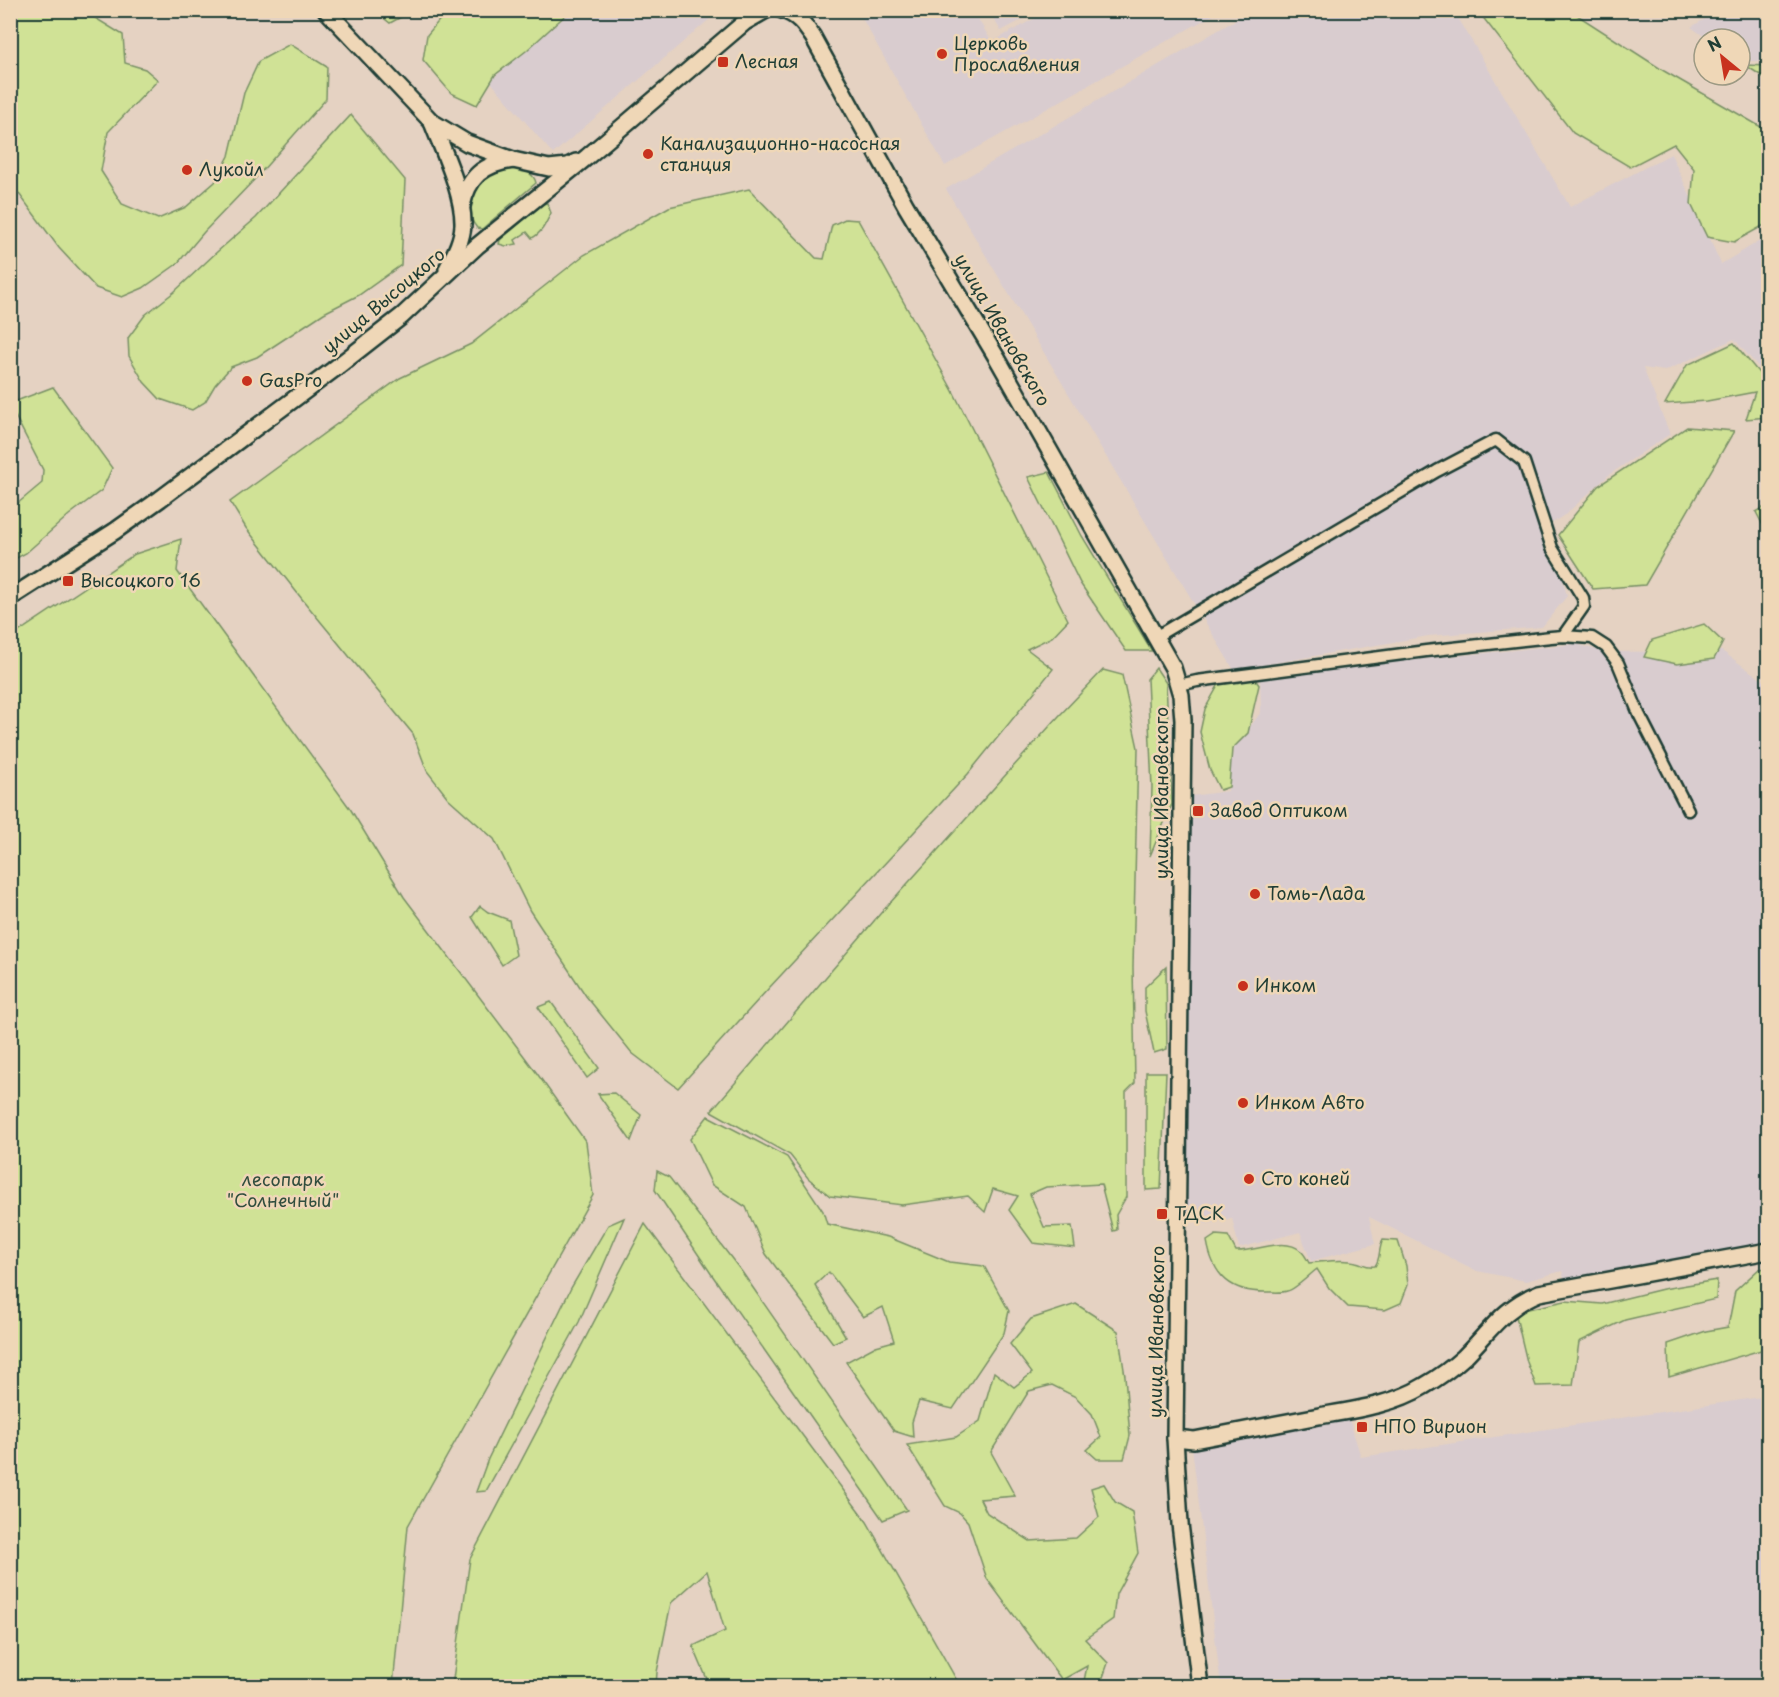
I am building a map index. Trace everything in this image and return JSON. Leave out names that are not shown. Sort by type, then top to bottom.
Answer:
[{"type":"main road","points":[[326,10],[432,122],[467,143],[537,169],[554,184]]},
{"type":"main road","name":"улица Высоцкого","points":[[10,598],[115,531],[237,443],[402,316],[477,246],[587,157],[745,22],[766,10]]},
{"type":"main road","name":"улица Ивановского","points":[[782,10],[800,19],[813,37],[901,197],[997,358],[1173,668],[1179,685],[1183,720],[1175,1438],[1180,1524],[1200,1686]]},
{"type":"main road","points":[[432,122],[460,196],[462,209],[463,226],[457,250],[443,277]]},
{"type":"main road","points":[[462,209],[470,182],[477,174],[501,162],[519,162],[549,168],[567,166],[587,157]]},
{"type":"main road","points":[[463,226],[477,246]]},
{"type":"main road","points":[[1175,1438],[1194,1440],[1357,1409],[1398,1398],[1440,1377],[1462,1358],[1508,1310],[1524,1299],[1539,1293],[1768,1251]]},
{"type":"street","points":[[1155,637],[1437,471],[1496,440],[1524,462],[1552,548],[1583,598],[1584,606],[1563,636]]},
{"type":"street","points":[[1179,685],[1209,679],[1426,651],[1563,636],[1592,638],[1606,646],[1618,663],[1639,714],[1688,810]]},
{"type":"shaded area","points":[[572,11],[719,11],[553,154],[490,81]]},
{"type":"shaded area","points":[[858,11],[973,11],[992,42],[1048,11],[1220,11],[945,166]]},
{"type":"shaded area","points":[[989,11],[1039,11],[1001,31]]},
{"type":"shaded area","points":[[1251,11],[1454,11],[1570,207],[1671,154],[1721,264],[1768,236],[1768,378],[1734,339],[1665,371],[1643,368],[1670,434],[1610,474],[1566,514],[1549,525],[1567,596],[1542,627],[1428,636],[1234,670],[946,189]]},
{"type":"shaded area","points":[[1719,11],[1768,11],[1768,61],[1752,61],[1752,27],[1691,27]]},
{"type":"shaded area","points":[[1576,644],[1604,652],[1722,651],[1768,684],[1768,1246],[1666,1265],[1665,1260],[1565,1282],[1562,1271],[1526,1281],[1477,1271],[1369,1217],[1375,1244],[1311,1261],[1300,1232],[1239,1248],[1232,1218],[1207,1224],[1186,1216],[1191,796],[1228,791],[1233,750],[1261,712],[1260,675]]},
{"type":"shaded area","points":[[1768,1396],[1768,1686],[1221,1686],[1192,1447],[1349,1419],[1361,1457]]},
{"type":"green space","points":[[10,11],[84,11],[123,35],[125,63],[145,69],[158,80],[108,132],[101,171],[122,204],[158,219],[186,207],[215,182],[229,156],[244,93],[259,61],[290,44],[327,67],[326,99],[177,264],[143,288],[122,297],[96,288],[59,248],[11,183]]},
{"type":"green space","points":[[375,11],[412,11],[390,23]]},
{"type":"green space","points":[[447,11],[570,11],[526,51],[495,75],[477,105],[451,93],[423,60],[427,35]]},
{"type":"green space","points":[[1478,11],[1571,11],[1664,71],[1768,131],[1768,223],[1734,242],[1707,237],[1691,204],[1694,169],[1674,144],[1630,167],[1573,133]]},
{"type":"green space","points":[[1752,65],[1768,66],[1768,80],[1752,70]]},
{"type":"green space","points":[[351,115],[405,180],[401,265],[359,295],[324,313],[257,357],[231,367],[215,385],[205,402],[192,410],[160,399],[144,382],[129,356],[128,338],[145,315],[256,218]]},
{"type":"green space","points":[[512,167],[530,174],[536,183],[482,229],[477,228],[470,214],[470,206],[478,185],[489,174]]},
{"type":"green space","points":[[749,189],[816,258],[824,259],[832,225],[845,219],[858,220],[953,391],[1068,620],[1052,637],[1027,649],[1053,669],[968,774],[678,1088],[632,1053],[586,996],[530,911],[494,839],[448,798],[427,771],[413,734],[302,599],[246,528],[230,502],[400,378],[471,344],[584,255],[669,207]]},
{"type":"green space","points":[[547,203],[551,213],[538,233],[532,238],[527,232],[515,240],[517,244],[506,246],[499,244],[500,240],[542,204]]},
{"type":"green space","points":[[1734,343],[1768,384],[1768,417],[1746,419],[1755,392],[1707,401],[1665,404],[1687,365]]},
{"type":"green space","points":[[53,387],[112,468],[102,490],[69,515],[26,553],[11,561],[11,509],[42,483],[43,470],[11,408],[11,403]]},
{"type":"green space","points":[[1687,427],[1734,431],[1645,585],[1593,589],[1558,535],[1598,486]]},
{"type":"green space","points":[[1049,472],[1082,536],[1152,651],[1126,651],[1080,583],[1028,477]]},
{"type":"green space","points":[[1768,505],[1768,535],[1756,512]]},
{"type":"green space","name":"лесопарк \"Солнечный\"","points":[[181,539],[177,571],[351,810],[404,897],[586,1142],[593,1195],[408,1526],[393,1686],[11,1686],[11,637],[135,554]]},
{"type":"green space","points":[[1704,624],[1723,642],[1714,659],[1677,664],[1644,657],[1652,640]]},
{"type":"green space","points":[[1156,668],[1166,683],[1172,804],[1150,856],[1152,787],[1147,679]]},
{"type":"green space","points":[[1103,670],[1122,675],[1138,748],[1133,967],[1135,1083],[1126,1092],[1126,1197],[1116,1215],[1117,1230],[1113,1231],[1101,1184],[1046,1187],[1030,1194],[1044,1227],[1072,1226],[1075,1248],[1033,1243],[1009,1210],[1018,1196],[993,1189],[985,1212],[968,1196],[902,1205],[830,1196],[808,1178],[790,1155],[711,1111],[880,914]]},
{"type":"green space","points":[[1250,672],[1259,685],[1248,733],[1232,749],[1229,787],[1220,790],[1210,770],[1200,732],[1205,709],[1223,677]]},
{"type":"green space","points":[[480,906],[488,912],[509,920],[516,955],[502,965],[472,917]]},
{"type":"green space","points":[[1166,967],[1167,1049],[1154,1053],[1145,1011],[1145,987]]},
{"type":"green space","points":[[551,1002],[599,1068],[587,1078],[538,1007]]},
{"type":"green space","points":[[1146,1072],[1166,1072],[1161,1189],[1146,1190]]},
{"type":"green space","points":[[614,1093],[641,1115],[631,1141],[598,1094]]},
{"type":"green space","points":[[708,1116],[787,1157],[823,1211],[827,1224],[888,1237],[949,1262],[984,1266],[1009,1311],[1004,1333],[953,1409],[919,1401],[912,1422],[913,1437],[894,1431],[846,1362],[876,1346],[894,1341],[883,1307],[863,1317],[829,1272],[815,1285],[846,1337],[833,1343],[766,1254],[746,1207],[712,1185],[690,1139]]},
{"type":"green space","points":[[657,1171],[669,1177],[742,1272],[907,1510],[883,1520],[655,1190]]},
{"type":"green space","points":[[624,1218],[579,1322],[486,1491],[476,1492],[488,1459],[571,1288],[608,1225]]},
{"type":"green space","points":[[645,1224],[867,1522],[960,1686],[710,1686],[693,1646],[725,1631],[707,1571],[671,1603],[656,1686],[452,1686],[470,1559]]},
{"type":"green space","points":[[1216,1235],[1228,1236],[1236,1251],[1287,1245],[1301,1251],[1309,1263],[1345,1260],[1367,1266],[1375,1266],[1377,1263],[1383,1240],[1398,1241],[1406,1266],[1408,1285],[1401,1303],[1385,1310],[1348,1307],[1329,1288],[1317,1269],[1294,1288],[1285,1292],[1244,1290],[1226,1280],[1214,1264],[1207,1241]]},
{"type":"green space","points":[[1768,1268],[1768,1348],[1669,1377],[1668,1344],[1706,1331],[1728,1327],[1735,1291],[1759,1269]]},
{"type":"green space","points":[[1717,1280],[1716,1299],[1625,1320],[1579,1342],[1573,1385],[1536,1386],[1527,1362],[1515,1312],[1565,1301],[1602,1304],[1663,1289]]},
{"type":"green space","points":[[1076,1304],[1118,1331],[1125,1376],[1130,1436],[1124,1459],[1097,1459],[1087,1450],[1101,1437],[1092,1414],[1076,1397],[1052,1385],[1029,1391],[991,1452],[1015,1496],[980,1499],[987,1513],[1030,1541],[1076,1538],[1099,1517],[1091,1488],[1104,1484],[1115,1502],[1132,1512],[1138,1553],[1116,1594],[1113,1619],[1085,1639],[1108,1663],[1100,1686],[1083,1686],[1087,1666],[1062,1680],[987,1579],[968,1522],[960,1513],[945,1506],[907,1445],[956,1437],[980,1421],[994,1372],[1014,1387],[1032,1373],[1010,1344],[1031,1319]]},
{"type":"place","name":"Церковь Прославления","points":[[942,54]]},
{"type":"place","name":"Лесная","points":[[723,62]]},
{"type":"place","name":"Канализационно-насосная станция","points":[[648,154]]},
{"type":"place","name":"Лукойл","points":[[187,170]]},
{"type":"place","name":"GasPro","points":[[247,381]]},
{"type":"place","name":"Высоцкого 16","points":[[68,581]]},
{"type":"place","name":"Завод Оптиком","points":[[1198,811]]},
{"type":"place","name":"Томь-Лада","points":[[1255,894]]},
{"type":"place","name":"Инком","points":[[1243,986]]},
{"type":"place","name":"Инком Авто","points":[[1243,1103]]},
{"type":"place","name":"Сто коней","points":[[1249,1179]]},
{"type":"place","name":"ТДСК","points":[[1162,1214]]},
{"type":"place","name":"НПО Вирион","points":[[1362,1427]]}]
